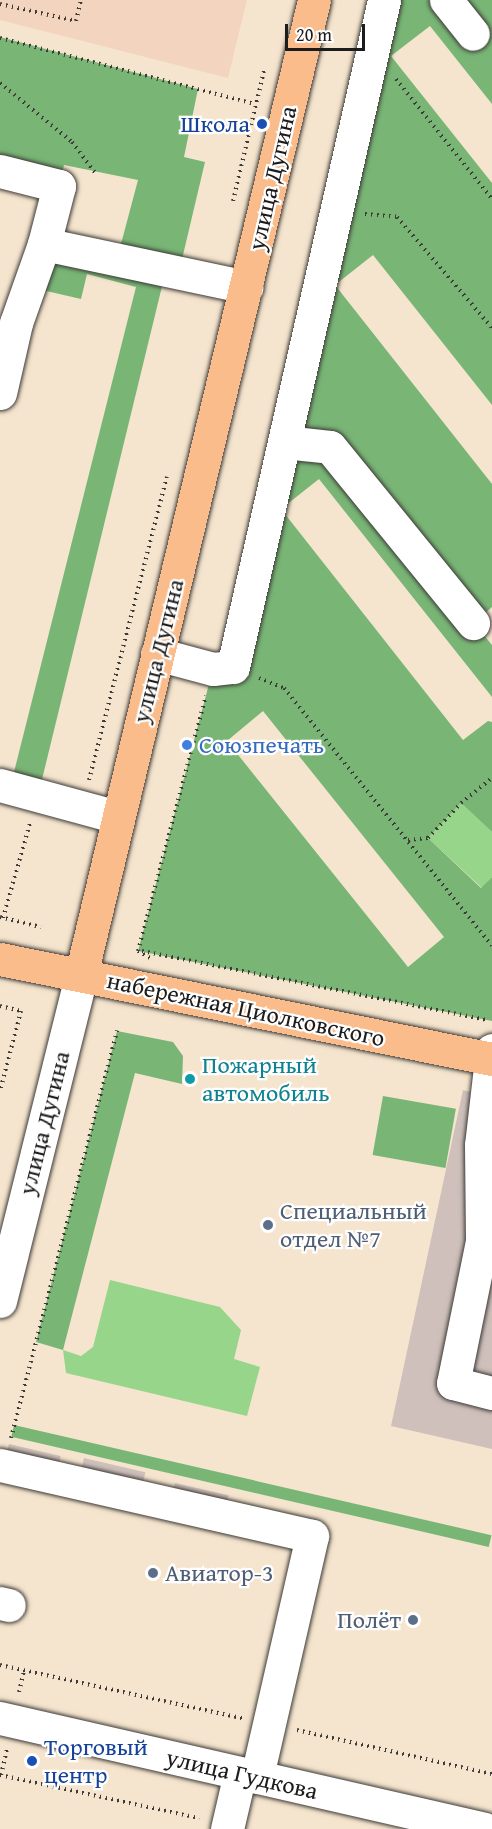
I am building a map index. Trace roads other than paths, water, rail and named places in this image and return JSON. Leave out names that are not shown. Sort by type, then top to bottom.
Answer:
[{"type":"main road","name":"улица Дугина","points":[[81,975],[314,0]]},
{"type":"main road","name":"набережная Циолковского","points":[[0,959],[492,1056]]},
{"type":"street","points":[[157,654],[213,669],[233,667],[384,0]]},
{"type":"street","points":[[446,0],[473,34]]},
{"type":"street","points":[[0,171],[59,186],[44,244],[8,321],[0,393]]},
{"type":"street","points":[[44,244],[246,287]]},
{"type":"street","points":[[284,442],[330,447],[473,623]]},
{"type":"street","points":[[0,785],[118,817]]},
{"type":"street","name":"улица Дугина","points":[[0,1301],[6,1249],[81,975]]},
{"type":"street","points":[[492,1056],[481,1145],[482,1240],[453,1383],[492,1393]]},
{"type":"street","points":[[2,1465],[312,1536],[248,1775],[227,1826]]},
{"type":"street","name":"улица Гудкова","points":[[0,1718],[484,1829]]},
{"type":"place","name":"Школа","points":[[262,124]]},
{"type":"place","name":"Союзпечать","points":[[187,745]]},
{"type":"place","name":"Пожарный автомобиль","points":[[190,1079]]},
{"type":"place","name":"Специальный отдел №7","points":[[268,1225]]},
{"type":"place","name":"Авиатор-3","points":[[153,1573]]},
{"type":"place","name":"Полёт","points":[[413,1620]]},
{"type":"place","name":"Торговый центр","points":[[32,1761]]}]
